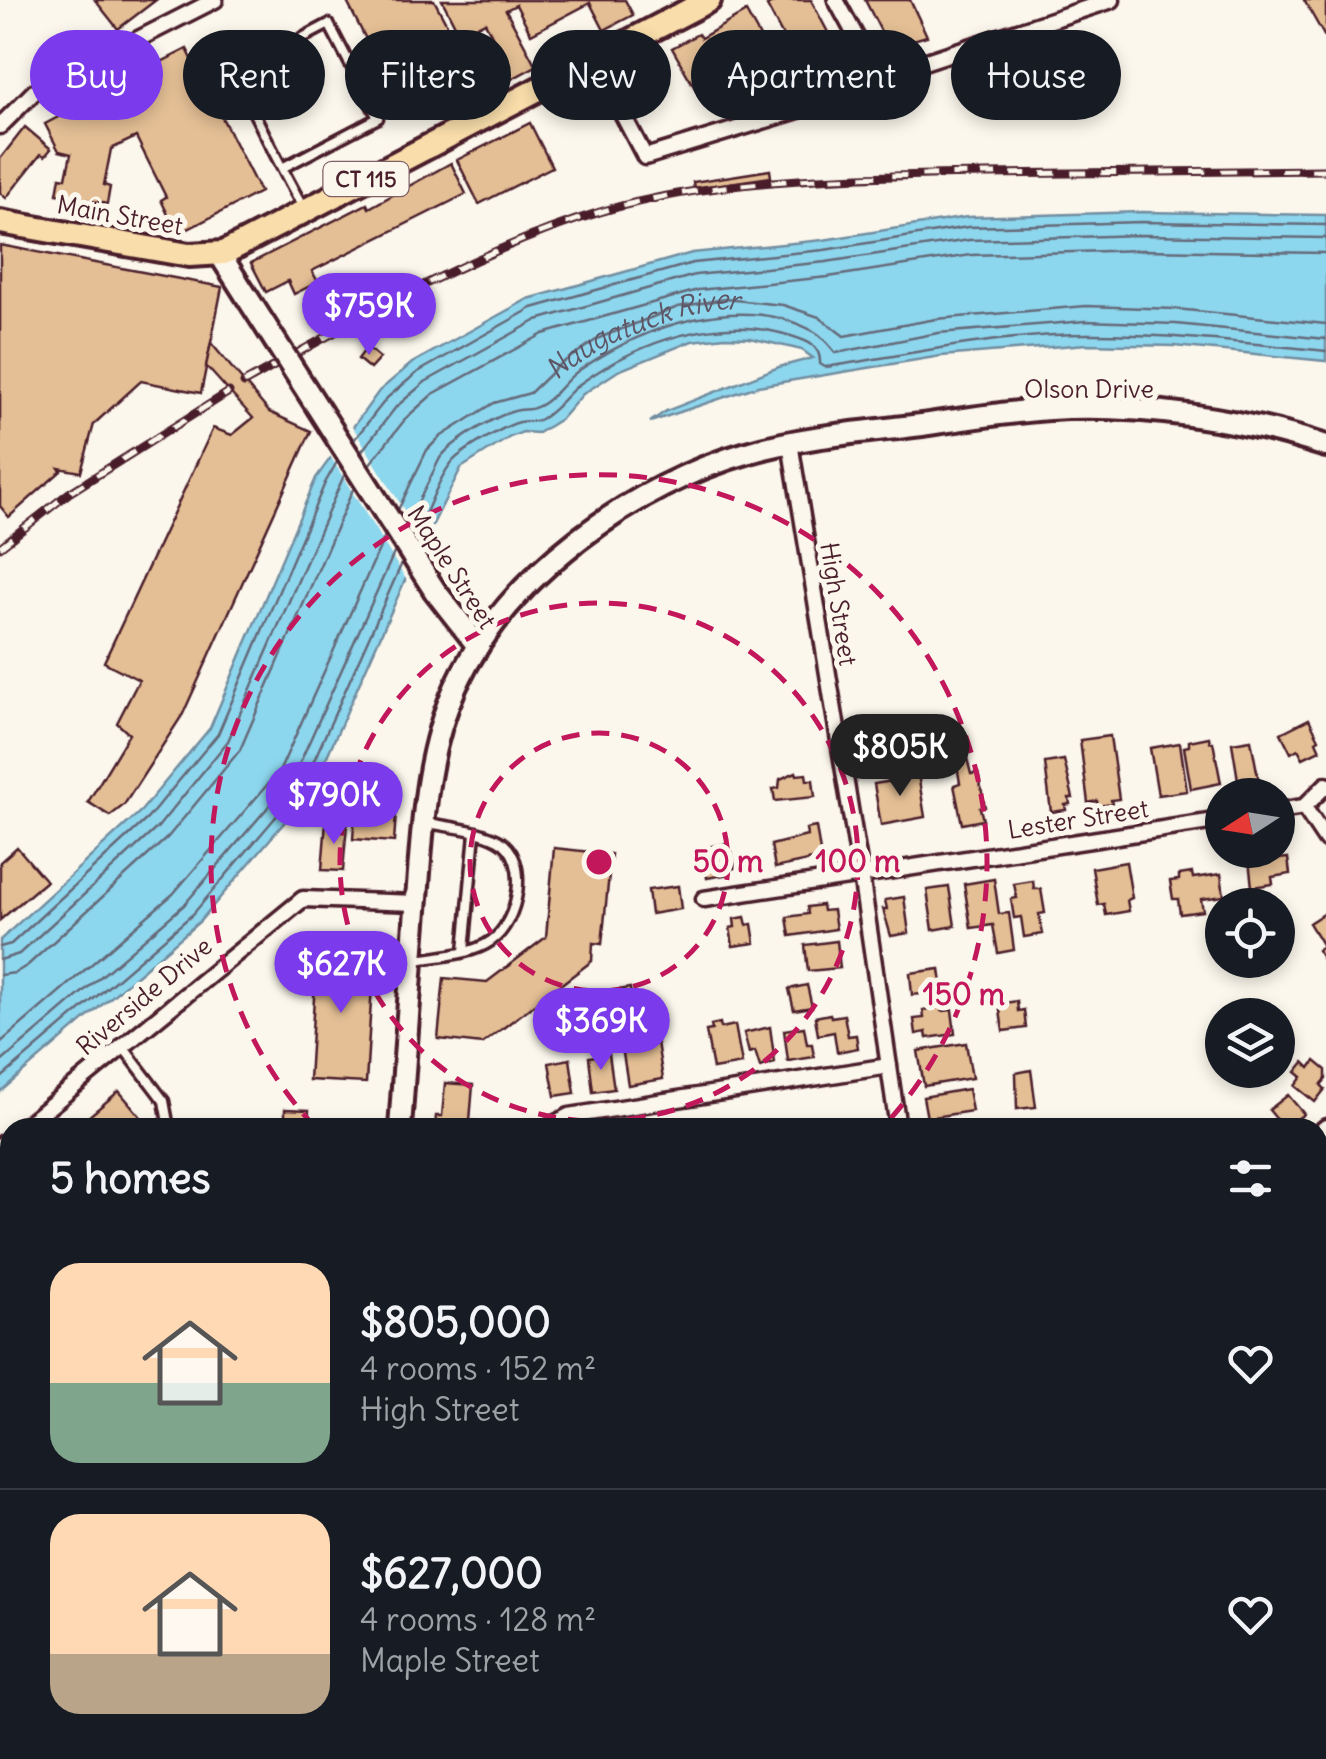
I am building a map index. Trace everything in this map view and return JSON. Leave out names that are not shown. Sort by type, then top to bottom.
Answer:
[{"type":"main road","name":"Main Street","points":[[652,30],[709,0]]},
{"type":"main road","name":"Main Street","points":[[0,222],[189,255],[219,253],[531,93]]},
{"type":"main road","name":"Maple Street","points":[[219,253],[434,591],[478,646],[444,715],[432,756],[416,903],[401,1118]]},
{"type":"main road","name":"Olson Drive","points":[[790,444],[1052,408],[1182,416],[1247,426],[1326,446]]},
{"type":"main road","points":[[478,646],[525,589],[566,550],[621,510],[698,471],[750,452],[790,444]]},
{"type":"street","points":[[0,126],[22,101],[48,84],[215,0]]},
{"type":"street","points":[[836,0],[852,30]]},
{"type":"street","points":[[931,60],[1112,0]]},
{"type":"street","points":[[626,120],[645,157],[766,120]]},
{"type":"street","name":"High Street","points":[[790,444],[897,1118]]},
{"type":"street","points":[[1295,808],[1304,807],[1326,785]]},
{"type":"street","points":[[1304,807],[1326,840]]},
{"type":"street","name":"Lester Street","points":[[704,899],[1205,823]]},
{"type":"street","name":"Riverside Drive","points":[[35,1118],[303,900],[416,903]]},
{"type":"street","points":[[566,1118],[889,1066]]},
{"type":"lane","points":[[282,168],[378,118],[329,24],[234,74],[282,168],[305,210]]},
{"type":"lane","points":[[412,961],[490,942],[500,933],[516,902],[518,878],[511,851],[500,840],[423,822]]},
{"type":"lane","points":[[464,951],[475,833]]},
{"type":"lane","points":[[122,1047],[164,1101],[167,1118]]},
{"type":"water","name":"Naugatuck River","points":[[1142,212],[1326,215],[1326,361],[1174,346],[1087,344],[941,356],[758,386],[650,422],[666,411],[779,367],[813,358],[802,350],[750,338],[725,337],[692,341],[618,371],[583,394],[562,418],[538,433],[523,432],[510,437],[461,468],[406,578],[312,790],[200,921],[0,1092],[0,940],[141,811],[210,728],[316,478],[379,391],[412,363],[528,299],[692,253],[823,240],[967,217]]},
{"type":"pier","points":[[349,421],[427,547],[409,584],[327,451]]},
{"type":"building","points":[[95,0],[156,0],[118,29]]},
{"type":"building","points":[[346,0],[434,0],[450,30],[361,30]]},
{"type":"building","points":[[442,0],[625,0],[633,15],[604,30],[590,3],[539,30],[531,30],[531,34],[516,5],[506,10],[531,57],[531,69],[511,79],[511,30],[489,30],[485,22],[470,30],[457,30]]},
{"type":"building","points":[[778,0],[811,0],[827,30],[780,30],[767,6]]},
{"type":"building","points":[[865,0],[910,0],[924,30],[880,30]]},
{"type":"building","points":[[1304,0],[1326,0],[1326,39],[1309,9]]},
{"type":"building","points":[[746,12],[756,30],[715,30]]},
{"type":"building","points":[[691,38],[691,81],[672,48]]},
{"type":"building","points":[[183,51],[183,120],[223,120],[260,192],[186,230],[181,221],[173,225],[161,200],[166,197],[136,137],[111,149],[104,185],[110,187],[107,204],[57,194],[60,177],[66,178],[71,154],[59,151],[45,124],[53,120],[163,120],[163,61]]},
{"type":"building","points":[[530,123],[552,167],[479,204],[457,160]]},
{"type":"building","points":[[25,127],[51,149],[45,156],[41,154],[6,198],[0,193],[0,159]]},
{"type":"building","points":[[451,163],[466,194],[312,271],[318,282],[294,294],[288,281],[266,292],[251,263],[367,204],[369,208]]},
{"type":"building","points":[[770,170],[771,177],[694,188],[693,182]]},
{"type":"building","points":[[0,245],[222,287],[201,393],[141,381],[94,424],[81,472],[59,468],[61,471],[9,517],[0,506]]},
{"type":"building","points":[[211,343],[269,412],[311,431],[183,714],[124,805],[110,816],[88,802],[129,734],[117,723],[139,680],[104,662],[213,428],[232,435],[253,418],[206,366]]},
{"type":"building","points":[[367,347],[380,358],[370,369],[358,359]]},
{"type":"building","points":[[1309,719],[1320,750],[1303,758],[1298,749],[1291,753],[1281,733]]},
{"type":"building","points":[[927,723],[931,743],[911,746],[907,726]]},
{"type":"building","points":[[1110,736],[1119,799],[1098,806],[1097,801],[1088,803],[1080,740]]},
{"type":"building","points":[[1209,737],[1220,778],[1205,778],[1205,786],[1191,789],[1184,747],[1189,746],[1189,741]]},
{"type":"building","points":[[1251,740],[1258,778],[1238,778],[1232,743]]},
{"type":"building","points":[[1180,743],[1187,791],[1158,795],[1150,748]]},
{"type":"building","points":[[967,758],[971,774],[978,773],[985,807],[980,808],[983,820],[962,824],[954,785],[960,783],[956,760]]},
{"type":"building","points":[[1064,760],[1073,798],[1069,798],[1066,810],[1051,812],[1045,763]]},
{"type":"building","points":[[917,768],[925,817],[881,825],[874,784],[905,779],[903,771]]},
{"type":"building","points":[[796,772],[813,780],[815,797],[775,801],[773,789],[779,788],[780,779]]},
{"type":"building","points":[[355,810],[396,813],[394,842],[353,839]]},
{"type":"building","points":[[326,822],[347,824],[343,871],[322,870]]},
{"type":"building","points":[[816,827],[821,858],[775,868],[771,845],[807,836],[806,829]]},
{"type":"building","points":[[724,844],[726,854],[732,852],[735,868],[729,869],[730,874],[707,878],[702,848]]},
{"type":"building","points":[[17,847],[46,881],[0,920],[0,862]]},
{"type":"building","points":[[554,848],[611,854],[602,944],[593,943],[592,961],[482,1044],[438,1039],[444,978],[487,982],[546,937]]},
{"type":"building","points":[[1126,862],[1132,898],[1127,900],[1129,911],[1106,915],[1104,904],[1098,905],[1092,868]]},
{"type":"building","points":[[1250,868],[1289,868],[1290,874],[1272,877],[1273,884],[1252,887]]},
{"type":"building","points":[[1192,873],[1193,878],[1221,874],[1223,888],[1205,888],[1205,898],[1201,899],[1203,911],[1180,914],[1170,881],[1179,880],[1179,875]]},
{"type":"building","points":[[994,879],[999,914],[1009,913],[1014,950],[998,953],[993,925],[971,928],[964,884]]},
{"type":"building","points":[[1033,881],[1034,889],[1041,889],[1045,913],[1039,914],[1043,934],[1024,937],[1021,917],[1014,918],[1011,899],[1017,898],[1014,884]]},
{"type":"building","points":[[678,886],[681,909],[651,914],[648,890]]},
{"type":"building","points":[[949,887],[955,926],[933,930],[927,890]]},
{"type":"building","points":[[904,897],[909,933],[891,936],[883,909],[887,909],[885,900]]},
{"type":"building","points":[[822,905],[823,911],[833,910],[836,929],[790,936],[787,917],[808,914],[807,907]]},
{"type":"building","points":[[1326,912],[1326,955],[1322,958],[1317,950],[1323,946],[1309,923]]},
{"type":"building","points":[[745,917],[747,925],[752,924],[755,943],[733,946],[730,928],[735,927],[734,919]]},
{"type":"building","points":[[837,941],[840,968],[808,971],[805,945]]},
{"type":"building","points":[[317,948],[374,952],[366,1083],[309,1080]]},
{"type":"building","points":[[940,969],[943,992],[912,995],[910,973]]},
{"type":"building","points":[[807,985],[812,1007],[794,1010],[789,989]]},
{"type":"building","points":[[630,988],[635,1020],[642,1019],[645,1037],[656,1036],[663,1079],[628,1085],[613,991]]},
{"type":"building","points":[[1017,1001],[1018,1011],[1024,1010],[1026,1028],[1003,1031],[999,1004]]},
{"type":"building","points":[[942,1007],[942,1011],[952,1010],[955,1034],[927,1038],[926,1032],[916,1034],[914,1019],[924,1018],[923,1010]]},
{"type":"building","points":[[844,1015],[848,1036],[856,1035],[858,1048],[837,1052],[834,1032],[818,1035],[815,1017]]},
{"type":"building","points":[[720,1023],[721,1028],[735,1025],[742,1064],[713,1069],[706,1031]]},
{"type":"building","points":[[770,1027],[775,1063],[760,1067],[755,1051],[749,1053],[744,1033]]},
{"type":"building","points":[[804,1027],[814,1057],[788,1061],[784,1030]]},
{"type":"building","points":[[966,1043],[972,1078],[924,1086],[918,1051]]},
{"type":"building","points":[[609,1054],[614,1089],[593,1092],[589,1057]]},
{"type":"building","points":[[570,1059],[575,1093],[555,1096],[549,1063]]},
{"type":"building","points":[[1315,1061],[1326,1070],[1321,1085],[1325,1089],[1315,1102],[1295,1086],[1302,1077],[1296,1072],[1304,1062],[1310,1068]]},
{"type":"building","points":[[1031,1070],[1036,1107],[1017,1109],[1016,1073]]},
{"type":"building","points":[[445,1083],[473,1085],[470,1118],[436,1118],[442,1116]]},
{"type":"building","points":[[968,1089],[972,1111],[927,1118],[923,1097]]},
{"type":"building","points":[[119,1091],[140,1116],[138,1118],[87,1118]]},
{"type":"building","points":[[1288,1095],[1304,1114],[1298,1118],[1276,1118],[1269,1110]]},
{"type":"building","points":[[285,1109],[309,1110],[309,1118],[285,1118]]},
{"type":"railway","points":[[244,383],[462,266],[553,228],[645,200],[741,185],[840,178],[1326,170]]},
{"type":"railway","points":[[0,547],[69,493],[229,392]]}]
